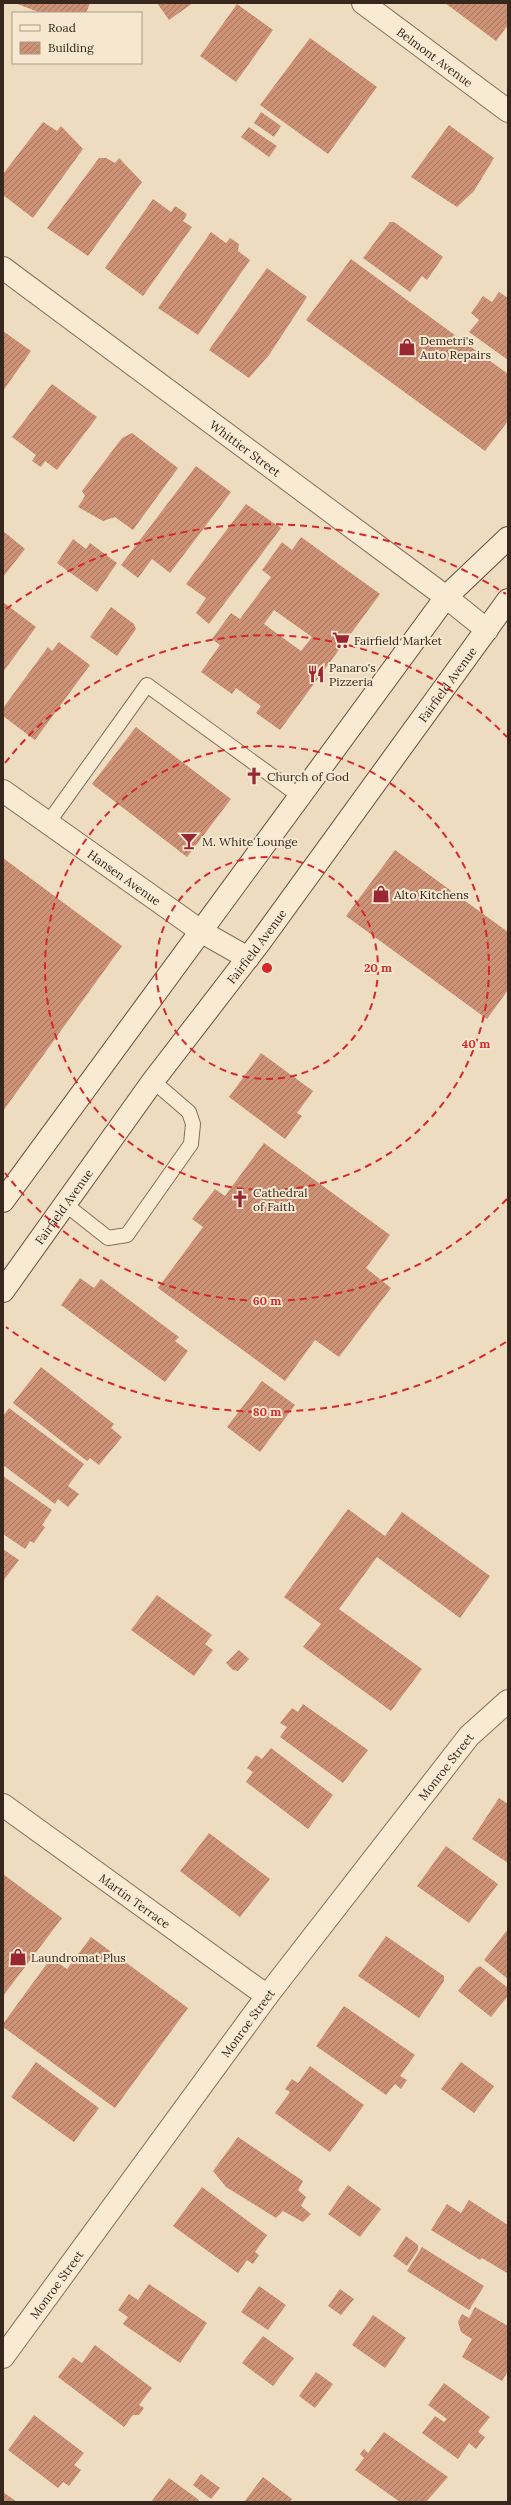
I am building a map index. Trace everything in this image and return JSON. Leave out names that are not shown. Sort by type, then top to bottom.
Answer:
[{"type":"street","name":"Belmont Avenue","points":[[363,3],[508,111]]},
{"type":"street","name":"Whittier Street","points":[[3,268],[446,597],[487,630]]},
{"type":"street","points":[[3,1201],[202,932],[446,597],[508,538]]},
{"type":"street","name":"Fairfield Avenue","points":[[3,1291],[152,1081],[248,958],[508,600]]},
{"type":"street","name":"Hansen Avenue","points":[[3,791],[202,932],[248,958]]},
{"type":"street","name":"Monroe Street","points":[[3,2357],[266,1996],[469,1736],[508,1701]]},
{"type":"street","name":"Martin Terrace","points":[[3,1805],[266,1996]]},
{"type":"lane","points":[[48,823],[147,685],[300,797]]},
{"type":"lane","points":[[65,1204],[108,1238],[127,1235],[191,1144],[193,1124],[189,1112],[152,1081]]},
{"type":"building","points":[[15,3],[90,3],[86,12],[38,12]]},
{"type":"building","points":[[157,3],[193,3],[169,20]]},
{"type":"building","points":[[445,3],[508,3],[508,25],[496,41]]},
{"type":"building","points":[[237,4],[273,30],[236,82],[200,56]]},
{"type":"building","points":[[310,38],[377,87],[328,154],[260,105]]},
{"type":"building","points":[[261,112],[281,126],[274,137],[254,123]]},
{"type":"building","points":[[43,122],[57,131],[61,126],[83,149],[33,218],[3,195],[3,174]]},
{"type":"building","points":[[449,125],[494,158],[474,191],[457,207],[411,177]]},
{"type":"building","points":[[249,127],[277,146],[269,157],[241,137]]},
{"type":"building","points":[[99,158],[106,158],[115,163],[119,158],[142,182],[88,256],[47,228]]},
{"type":"building","points":[[153,199],[171,212],[175,206],[187,214],[183,221],[192,227],[143,296],[105,268]]},
{"type":"building","points":[[390,222],[394,222],[443,257],[427,280],[422,276],[410,292],[363,258]]},
{"type":"building","points":[[211,232],[226,243],[230,238],[239,244],[238,251],[250,260],[198,335],[158,308]]},
{"type":"building","name":"Demetri's Auto Repairs","points":[[351,259],[508,374],[508,421],[485,451],[306,320]]},
{"type":"building","points":[[267,268],[307,297],[269,355],[249,378],[209,350]]},
{"type":"building","points":[[499,292],[508,298],[508,360],[469,332],[479,320],[471,313],[483,296],[492,302]]},
{"type":"building","points":[[3,331],[31,351],[3,391]]},
{"type":"building","points":[[52,384],[97,417],[57,470],[45,461],[41,467],[32,461],[36,455],[12,437]]},
{"type":"building","points":[[132,433],[178,468],[133,530],[115,517],[103,521],[78,507],[85,496],[82,491],[122,438]]},
{"type":"building","points":[[196,466],[231,492],[170,573],[152,559],[138,578],[121,565]]},
{"type":"building","points":[[246,504],[281,528],[209,624],[196,613],[206,598],[186,584]]},
{"type":"building","points":[[3,531],[25,549],[3,577]]},
{"type":"building","points":[[301,537],[380,594],[280,730],[256,713],[261,706],[236,688],[232,694],[201,672],[220,645],[212,639],[231,613],[240,619],[271,577],[262,570],[282,542],[292,550]],"holes":[[[274,610],[312,637],[301,651],[264,624]]]},
{"type":"building","points":[[73,539],[86,549],[90,543],[117,563],[97,592],[57,563]]},
{"type":"building","points":[[3,602],[36,627],[3,672]]},
{"type":"building","points":[[111,607],[134,624],[136,629],[117,656],[90,637]]},
{"type":"building","points":[[59,642],[90,665],[35,740],[3,716],[3,708],[48,647],[52,651]]},
{"type":"building","points":[[136,727],[231,799],[187,857],[92,784]]},
{"type":"building","points":[[395,850],[508,932],[508,990],[487,1019],[346,916]]},
{"type":"building","points":[[3,858],[122,946],[3,1111]]},
{"type":"building","points":[[261,1053],[313,1091],[297,1113],[302,1116],[285,1139],[229,1097]]},
{"type":"building","points":[[264,1143],[390,1235],[366,1268],[391,1288],[339,1357],[315,1340],[285,1381],[158,1288],[203,1227],[192,1219],[215,1189],[225,1196]]},
{"type":"building","points":[[80,1278],[94,1288],[101,1279],[179,1337],[175,1341],[188,1351],[165,1382],[61,1305]]},
{"type":"building","points":[[41,1367],[114,1424],[111,1428],[122,1437],[99,1465],[90,1458],[87,1461],[13,1403]]},
{"type":"building","points":[[262,1381],[295,1405],[260,1452],[227,1427]]},
{"type":"building","points":[[9,1408],[84,1464],[68,1486],[79,1494],[68,1507],[58,1499],[55,1504],[3,1465],[3,1416]]},
{"type":"building","points":[[3,1476],[52,1510],[42,1525],[45,1527],[34,1543],[30,1541],[25,1549],[3,1534]]},
{"type":"building","points":[[348,1509],[385,1536],[402,1512],[490,1576],[460,1618],[377,1557],[339,1609],[422,1669],[391,1711],[303,1647],[321,1624],[284,1597]]},
{"type":"building","points":[[3,1549],[19,1560],[3,1581]]},
{"type":"building","points":[[157,1595],[212,1635],[205,1644],[213,1650],[194,1676],[131,1630]]},
{"type":"building","points":[[239,1650],[249,1659],[238,1671],[233,1670],[226,1663]]},
{"type":"building","points":[[303,1704],[368,1750],[343,1783],[280,1737],[287,1727],[280,1723],[292,1708],[298,1712]]},
{"type":"building","points":[[271,1748],[333,1795],[308,1829],[246,1782],[253,1772],[247,1768],[256,1755],[262,1759]]},
{"type":"building","points":[[499,1798],[508,1804],[508,1863],[472,1839]]},
{"type":"building","points":[[209,1833],[270,1879],[240,1917],[180,1871]]},
{"type":"building","points":[[446,1846],[498,1884],[469,1923],[417,1886]]},
{"type":"building","name":"Laundromat Plus","points":[[3,1874],[62,1918],[3,1996]]},
{"type":"building","points":[[508,1929],[508,1979],[484,1960]]},
{"type":"building","points":[[386,1936],[444,1976],[444,1981],[419,2018],[358,1976]]},
{"type":"building","points":[[91,1937],[188,2008],[115,2108],[3,2027],[3,2024],[51,1958],[67,1969]]},
{"type":"building","points":[[480,1966],[508,1988],[508,1996],[491,2017],[458,1991],[476,1968]]},
{"type":"building","points":[[344,2006],[415,2055],[400,2076],[407,2080],[401,2089],[395,2084],[386,2095],[316,2046]]},
{"type":"building","points":[[36,2062],[99,2108],[74,2142],[11,2097]]},
{"type":"building","points":[[461,2062],[494,2086],[474,2113],[441,2089]]},
{"type":"building","points":[[310,2066],[364,2105],[330,2152],[275,2113],[290,2092],[285,2089],[292,2079],[298,2083]]},
{"type":"building","points":[[238,2137],[303,2181],[298,2190],[306,2197],[301,2206],[311,2214],[303,2222],[283,2211],[276,2218],[226,2187],[213,2171]]},
{"type":"building","points":[[348,2185],[381,2209],[360,2237],[328,2214]]},
{"type":"building","points":[[202,2187],[267,2235],[255,2252],[259,2255],[253,2264],[247,2260],[238,2273],[173,2226]]},
{"type":"building","points":[[469,2200],[508,2225],[507,2273],[482,2258],[480,2260],[431,2230],[447,2204],[461,2213]]},
{"type":"building","points":[[406,2236],[418,2245],[418,2250],[407,2266],[393,2256]]},
{"type":"building","points":[[422,2247],[484,2286],[469,2310],[407,2271]]},
{"type":"building","points":[[149,2284],[207,2323],[180,2363],[123,2324],[128,2317],[118,2310],[129,2294],[138,2300]]},
{"type":"building","points":[[259,2286],[286,2305],[268,2330],[241,2312]]},
{"type":"building","points":[[340,2289],[354,2299],[341,2315],[328,2306]]},
{"type":"building","points":[[475,2307],[508,2326],[508,2371],[502,2381],[462,2357],[472,2339],[461,2332],[458,2322],[462,2314],[469,2318]]},
{"type":"building","points":[[373,2315],[406,2338],[385,2368],[352,2345]]},
{"type":"building","points":[[263,2336],[294,2358],[273,2386],[242,2363]]},
{"type":"building","points":[[95,2345],[152,2388],[139,2405],[144,2408],[139,2415],[133,2415],[124,2427],[58,2377],[73,2357],[82,2363]]},
{"type":"building","points":[[316,2372],[333,2384],[315,2408],[299,2396]]},
{"type":"building","points":[[444,2383],[490,2417],[478,2432],[485,2437],[476,2449],[469,2443],[458,2459],[422,2433],[435,2416],[444,2422],[447,2419],[428,2405]]},
{"type":"building","points":[[34,2415],[84,2453],[74,2465],[81,2470],[69,2486],[63,2482],[58,2488],[8,2450]]},
{"type":"building","points":[[384,2432],[448,2477],[426,2502],[400,2502],[355,2470],[364,2458],[360,2454],[364,2449],[368,2453]]},
{"type":"building","points":[[201,2474],[220,2488],[211,2499],[193,2485]]},
{"type":"building","points":[[263,2477],[292,2499],[290,2502],[244,2502]]},
{"type":"building","points":[[169,2478],[199,2500],[197,2502],[151,2502]]},
{"type":"building","points":[[3,2492],[17,2502],[3,2502]]},
{"type":"place","name":"Demetri's Auto Repairs","points":[[407,347]]},
{"type":"place","name":"Fairfield Market","points":[[341,640]]},
{"type":"place","name":"Panaro's Pizzeria","points":[[316,674]]},
{"type":"place","name":"Church of God","points":[[254,776]]},
{"type":"place","name":"M. White Lounge","points":[[189,841]]},
{"type":"place","name":"Alto Kitchens","points":[[381,894]]},
{"type":"place","name":"Cathedral of Faith","points":[[240,1199]]},
{"type":"place","name":"Laundromat Plus","points":[[18,1957]]}]
